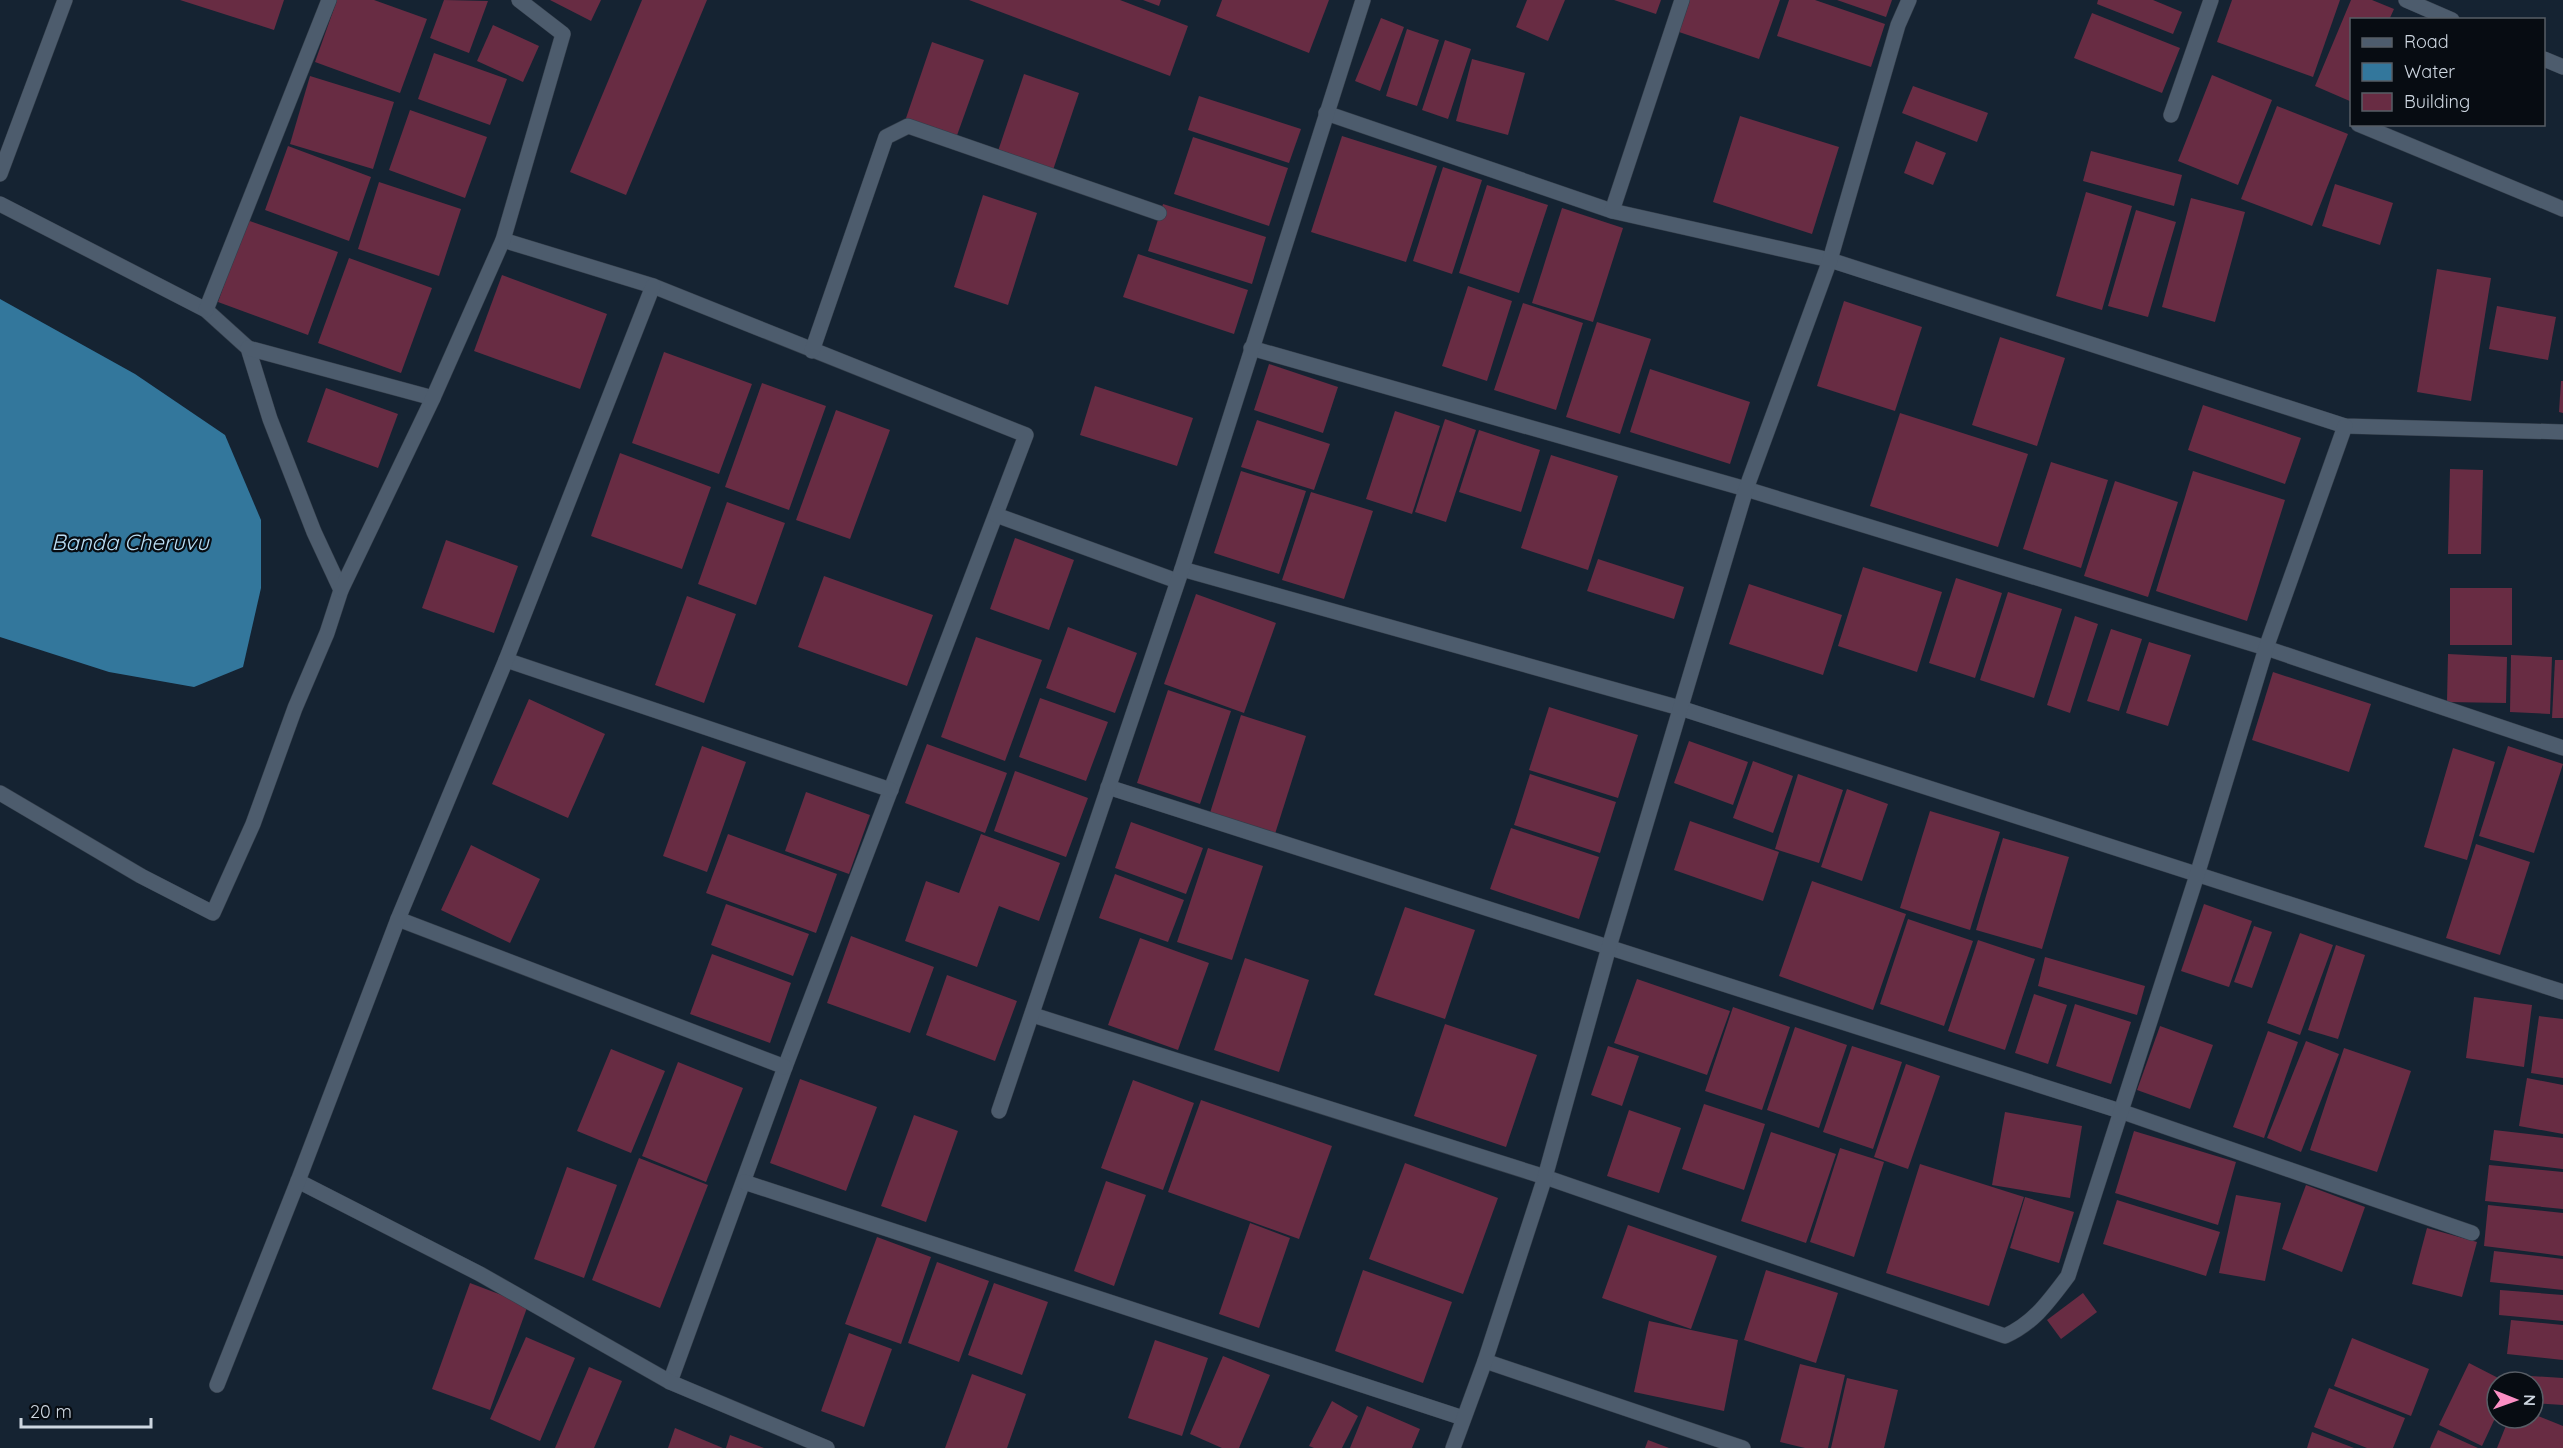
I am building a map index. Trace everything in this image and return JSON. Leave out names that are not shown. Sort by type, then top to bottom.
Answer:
[{"type":"street","points":[[0,174],[65,0]]},
{"type":"street","points":[[206,310],[329,0]]},
{"type":"street","points":[[0,793],[141,876],[213,913],[262,802],[295,708],[327,633],[341,590],[434,398],[503,240],[563,33],[519,0]]},
{"type":"street","points":[[999,1112],[1179,575],[1362,0]]},
{"type":"street","points":[[1611,211],[1682,0]]},
{"type":"street","points":[[1454,1448],[1545,1177],[1609,947],[1746,489],[1830,260],[1898,26],[1909,0]]},
{"type":"street","points":[[2171,115],[2211,0]]},
{"type":"street","points":[[2406,0],[2447,18]]},
{"type":"street","points":[[2545,59],[2563,67]]},
{"type":"street","points":[[1326,113],[1611,211],[1830,260],[2345,426],[2563,432]]},
{"type":"street","points":[[812,351],[886,137],[908,126],[1159,213]]},
{"type":"street","points":[[2363,126],[2563,209]]},
{"type":"street","points":[[0,204],[206,310],[248,348],[434,398]]},
{"type":"street","points":[[503,240],[653,286],[1026,435],[785,1067],[670,1382]]},
{"type":"street","points":[[217,1385],[398,919],[506,660],[653,286]]},
{"type":"street","points":[[248,348],[270,419],[314,532],[341,590]]},
{"type":"street","points":[[1251,348],[1746,489],[2266,648],[2563,748]]},
{"type":"street","points":[[1033,1015],[1545,1177],[2005,1336],[2022,1328],[2041,1312],[2068,1276],[2197,875],[2266,648],[2345,426]]},
{"type":"street","points":[[996,515],[1179,575],[1680,708],[2563,992]]},
{"type":"street","points":[[506,660],[891,790]]},
{"type":"street","points":[[1108,788],[2120,1111],[2472,1233]]},
{"type":"street","points":[[398,919],[785,1067]]},
{"type":"street","points":[[298,1181],[480,1274],[670,1382],[827,1448]]},
{"type":"street","points":[[744,1182],[1463,1418]]},
{"type":"street","points":[[1485,1361],[1743,1448]]},
{"type":"water","name":"Banda Cheruvu","points":[[0,299],[135,374],[225,435],[261,520],[261,588],[243,667],[194,687],[109,672],[0,637]]},
{"type":"building","points":[[180,0],[284,0],[274,30]]},
{"type":"building","points":[[337,0],[374,0],[427,19],[400,93],[315,62]]},
{"type":"building","points":[[444,0],[488,1],[469,53],[430,38]]},
{"type":"building","points":[[550,0],[601,0],[591,21]]},
{"type":"building","points":[[642,0],[707,0],[626,195],[570,172]]},
{"type":"building","points":[[969,0],[1120,0],[1188,26],[1170,76]]},
{"type":"building","points":[[1143,0],[1161,0],[1159,6]]},
{"type":"building","points":[[1222,0],[1329,0],[1309,53],[1216,16]]},
{"type":"building","points":[[1527,0],[1565,0],[1548,41],[1516,27]]},
{"type":"building","points":[[1614,0],[1661,0],[1656,14]]},
{"type":"building","points":[[1690,0],[1780,0],[1759,59],[1679,32]]},
{"type":"building","points":[[1789,0],[1815,0],[1885,24],[1871,67],[1777,36]]},
{"type":"building","points":[[1837,0],[1892,0],[1886,17]]},
{"type":"building","points":[[2098,0],[2153,0],[2182,12],[2173,34],[2097,4]]},
{"type":"building","points":[[2232,0],[2340,0],[2313,77],[2217,42]]},
{"type":"building","points":[[2351,0],[2372,0],[2394,9],[2390,18],[2350,18],[2350,101],[2315,86]]},
{"type":"building","points":[[2092,13],[2180,48],[2162,93],[2074,58]]},
{"type":"building","points":[[1381,18],[1404,27],[1380,91],[1355,81]]},
{"type":"building","points":[[493,25],[539,46],[523,82],[477,61]]},
{"type":"building","points":[[1407,29],[1439,40],[1417,106],[1386,96]]},
{"type":"building","points":[[1445,40],[1471,49],[1448,119],[1422,110]]},
{"type":"building","points":[[932,42],[984,60],[955,141],[904,124]]},
{"type":"building","points":[[434,53],[507,79],[490,125],[418,99]]},
{"type":"building","points":[[1472,59],[1525,73],[1508,135],[1456,121]]},
{"type":"building","points":[[1024,74],[1079,93],[1051,176],[996,157]]},
{"type":"building","points":[[2212,75],[2272,100],[2238,185],[2178,161]]},
{"type":"building","points":[[310,76],[394,102],[373,169],[290,144]]},
{"type":"building","points":[[1913,86],[1988,113],[1977,142],[1902,113]]},
{"type":"building","points":[[1199,96],[1301,129],[1289,163],[1188,130]]},
{"type":"building","points":[[2277,106],[2348,134],[2312,226],[2241,199]]},
{"type":"building","points":[[410,110],[487,137],[465,198],[389,170]]},
{"type":"building","points":[[1740,116],[1839,147],[1812,234],[1713,202]]},
{"type":"building","points":[[1342,136],[1437,166],[1406,262],[1311,232]]},
{"type":"building","points":[[1193,137],[1288,168],[1269,226],[1174,194]]},
{"type":"building","points":[[1916,141],[1946,153],[1933,185],[1904,173]]},
{"type":"building","points":[[288,146],[371,177],[349,241],[265,210]]},
{"type":"building","points":[[2091,151],[2182,175],[2174,206],[2083,181]]},
{"type":"building","points":[[1443,167],[1482,180],[1452,274],[1413,261]]},
{"type":"building","points":[[379,182],[461,209],[439,276],[358,249]]},
{"type":"building","points":[[2335,184],[2393,203],[2380,245],[2322,226]]},
{"type":"building","points":[[1487,185],[1548,205],[1519,293],[1459,273]]},
{"type":"building","points":[[2086,192],[2132,206],[2102,310],[2056,296]]},
{"type":"building","points":[[983,195],[1037,213],[1008,305],[954,287]]},
{"type":"building","points":[[2191,198],[2245,212],[2215,322],[2162,307]]},
{"type":"building","points":[[1163,204],[1266,237],[1252,284],[1148,251]]},
{"type":"building","points":[[1562,208],[1623,228],[1593,322],[1532,303]]},
{"type":"building","points":[[2136,210],[2176,222],[2148,317],[2108,306]]},
{"type":"building","points":[[247,220],[338,252],[308,335],[218,302]]},
{"type":"building","points":[[1138,254],[1248,290],[1234,334],[1123,297]]},
{"type":"building","points":[[349,258],[432,288],[401,373],[318,343]]},
{"type":"building","points":[[2437,269],[2491,278],[2471,401],[2417,392]]},
{"type":"building","points":[[502,275],[607,314],[580,389],[474,351]]},
{"type":"building","points":[[1468,286],[1512,301],[1487,381],[1442,366]]},
{"type":"building","points":[[1844,301],[1922,327],[1895,411],[1817,386]]},
{"type":"building","points":[[1523,303],[1583,323],[1556,410],[1494,390]]},
{"type":"building","points":[[2497,306],[2556,317],[2548,360],[2489,349]]},
{"type":"building","points":[[1597,322],[1651,339],[1620,434],[1566,417]]},
{"type":"building","points":[[2000,337],[2065,358],[2037,446],[1972,425]]},
{"type":"building","points":[[664,352],[752,384],[719,474],[632,443]]},
{"type":"building","points":[[1269,364],[1338,387],[1323,433],[1254,410]]},
{"type":"building","points":[[1650,369],[1750,402],[1730,464],[1630,432]]},
{"type":"building","points":[[2561,381],[2563,381],[2563,413],[2559,412]]},
{"type":"building","points":[[762,383],[826,406],[789,510],[725,487]]},
{"type":"building","points":[[1095,386],[1193,418],[1177,466],[1080,435]]},
{"type":"building","points":[[326,388],[398,414],[378,468],[307,442]]},
{"type":"building","points":[[2203,405],[2301,438],[2285,484],[2188,450]]},
{"type":"building","points":[[836,410],[890,430],[850,539],[796,520]]},
{"type":"building","points":[[1395,411],[1440,426],[1412,514],[1366,499]]},
{"type":"building","points":[[1900,413],[2028,454],[1998,547],[1870,506]]},
{"type":"building","points":[[1445,419],[1476,430],[1446,522],[1415,512]]},
{"type":"building","points":[[1257,420],[1330,444],[1314,490],[1241,467]]},
{"type":"building","points":[[1479,430],[1540,450],[1521,512],[1459,492]]},
{"type":"building","points":[[620,453],[711,487],[682,569],[591,536]]},
{"type":"building","points":[[1551,455],[1618,476],[1588,570],[1521,548]]},
{"type":"building","points":[[2051,462],[2108,480],[2081,568],[2023,549]]},
{"type":"building","points":[[2450,469],[2483,470],[2481,554],[2448,554]]},
{"type":"building","points":[[1241,471],[1306,491],[1279,574],[1214,553]]},
{"type":"building","points":[[2193,471],[2285,500],[2247,621],[2156,591]]},
{"type":"building","points":[[2115,481],[2178,502],[2148,597],[2084,576]]},
{"type":"building","points":[[1311,492],[1373,511],[1344,599],[1282,580]]},
{"type":"building","points":[[727,502],[785,523],[756,605],[698,584]]},
{"type":"building","points":[[1015,538],[1074,560],[1049,630],[990,609]]},
{"type":"building","points":[[446,540],[518,566],[494,633],[422,608]]},
{"type":"building","points":[[1598,559],[1684,587],[1674,619],[1587,591]]},
{"type":"building","points":[[1863,567],[1942,592],[1917,672],[1838,646]]},
{"type":"building","points":[[824,576],[933,615],[907,686],[798,647]]},
{"type":"building","points":[[1956,578],[2002,593],[1975,678],[1929,663]]},
{"type":"building","points":[[1749,584],[1842,615],[1823,675],[1729,644]]},
{"type":"building","points":[[2450,588],[2512,588],[2512,645],[2450,645]]},
{"type":"building","points":[[2008,592],[2062,609],[2034,698],[1980,680]]},
{"type":"building","points":[[1196,594],[1276,623],[1244,713],[1164,684]]},
{"type":"building","points":[[687,596],[736,614],[704,703],[655,685]]},
{"type":"building","points":[[2075,616],[2098,624],[2070,713],[2047,705]]},
{"type":"building","points":[[1068,627],[1137,653],[1115,713],[1046,688]]},
{"type":"building","points":[[2111,629],[2142,639],[2119,711],[2087,701]]},
{"type":"building","points":[[976,637],[1042,660],[1005,761],[941,737]]},
{"type":"building","points":[[2149,642],[2191,655],[2168,726],[2126,713]]},
{"type":"building","points":[[2448,654],[2507,657],[2506,703],[2447,702]]},
{"type":"building","points":[[2511,655],[2552,657],[2550,714],[2510,712]]},
{"type":"building","points":[[2555,660],[2563,660],[2563,718],[2552,718]]},
{"type":"building","points":[[2273,672],[2371,704],[2349,772],[2252,740]]},
{"type":"building","points":[[1168,690],[1231,711],[1200,804],[1137,783]]},
{"type":"building","points":[[1040,698],[1108,722],[1086,781],[1019,757]]},
{"type":"building","points":[[529,699],[605,734],[568,818],[492,784]]},
{"type":"building","points":[[1549,707],[1638,735],[1618,798],[1529,770]]},
{"type":"building","points":[[1241,715],[1306,736],[1275,834],[1210,813]]},
{"type":"building","points":[[1689,741],[1748,762],[1733,805],[1674,783]]},
{"type":"building","points":[[927,744],[1007,773],[985,833],[905,803]]},
{"type":"building","points":[[702,746],[746,762],[707,872],[663,856]]},
{"type":"building","points":[[2508,746],[2563,764],[2534,853],[2479,836]]},
{"type":"building","points":[[2453,748],[2495,762],[2467,860],[2424,847]]},
{"type":"building","points":[[1753,761],[1793,776],[1773,833],[1733,818]]},
{"type":"building","points":[[1015,771],[1088,798],[1066,857],[994,831]]},
{"type":"building","points":[[1530,774],[1616,802],[1600,853],[1514,825]]},
{"type":"building","points":[[1798,774],[1843,790],[1819,863],[1775,849]]},
{"type":"building","points":[[1847,789],[1888,804],[1862,881],[1821,867]]},
{"type":"building","points":[[806,792],[870,815],[849,874],[785,851]]},
{"type":"building","points":[[1930,811],[2000,832],[1970,930],[1900,908]]},
{"type":"building","points":[[1690,821],[1779,852],[1763,901],[1674,870]]},
{"type":"building","points":[[1131,822],[1203,848],[1186,894],[1115,868]]},
{"type":"building","points":[[1511,828],[1599,857],[1579,919],[1490,889]]},
{"type":"building","points":[[728,834],[837,874],[816,933],[706,893]]},
{"type":"building","points":[[981,834],[1060,863],[1039,921],[999,906],[977,967],[905,941],[926,881],[959,893]]},
{"type":"building","points":[[2003,838],[2069,857],[2042,949],[1976,930]]},
{"type":"building","points":[[2476,844],[2530,862],[2500,955],[2446,938]]},
{"type":"building","points":[[471,845],[540,879],[510,943],[441,910]]},
{"type":"building","points":[[1208,848],[1263,866],[1232,960],[1177,942]]},
{"type":"building","points":[[1115,874],[1184,900],[1168,942],[1099,918]]},
{"type":"building","points":[[1812,881],[1906,914],[1873,1010],[1779,976]]},
{"type":"building","points":[[726,904],[809,934],[793,976],[711,945]]},
{"type":"building","points":[[2204,904],[2252,921],[2229,987],[2181,971]]},
{"type":"building","points":[[1405,907],[1475,930],[1445,1019],[1374,995]]},
{"type":"building","points":[[1908,919],[1973,941],[1944,1026],[1880,1004]]},
{"type":"building","points":[[2254,926],[2272,932],[2252,988],[2234,982]]},
{"type":"building","points":[[2300,933],[2333,945],[2300,1035],[2267,1023]]},
{"type":"building","points":[[851,936],[934,967],[910,1033],[827,1003]]},
{"type":"building","points":[[1140,938],[1209,963],[1178,1050],[1108,1025]]},
{"type":"building","points":[[1978,940],[2035,959],[2005,1050],[1948,1031]]},
{"type":"building","points":[[2336,945],[2365,955],[2338,1039],[2308,1030]]},
{"type":"building","points":[[712,954],[791,983],[770,1043],[690,1014]]},
{"type":"building","points":[[2045,957],[2145,986],[2137,1015],[2038,986]]},
{"type":"building","points":[[1245,958],[1309,980],[1279,1072],[1214,1050]]},
{"type":"building","points":[[947,975],[1017,1001],[995,1061],[926,1035]]},
{"type":"building","points":[[1637,979],[1730,1011],[1707,1075],[1614,1043]]},
{"type":"building","points":[[2034,994],[2067,1005],[2048,1064],[2015,1053]]},
{"type":"building","points":[[2474,997],[2532,1005],[2524,1067],[2466,1058]]},
{"type":"building","points":[[2075,1004],[2131,1022],[2111,1084],[2056,1066]]},
{"type":"building","points":[[1733,1007],[1790,1027],[1762,1110],[1705,1091]]},
{"type":"building","points":[[2539,1016],[2563,1019],[2563,1078],[2531,1073]]},
{"type":"building","points":[[1445,1024],[1537,1055],[1506,1147],[1414,1116]]},
{"type":"building","points":[[2160,1026],[2213,1045],[2190,1109],[2137,1090]]},
{"type":"building","points":[[1795,1027],[1847,1045],[1819,1128],[1767,1110]]},
{"type":"building","points":[[2268,1031],[2298,1042],[2264,1138],[2233,1127]]},
{"type":"building","points":[[2306,1041],[2339,1054],[2301,1152],[2267,1138]]},
{"type":"building","points":[[1608,1046],[1639,1056],[1622,1106],[1591,1095]]},
{"type":"building","points":[[1852,1046],[1902,1062],[1873,1149],[1823,1132]]},
{"type":"building","points":[[2344,1048],[2411,1071],[2377,1172],[2310,1150]]},
{"type":"building","points":[[611,1049],[665,1071],[631,1153],[577,1131]]},
{"type":"building","points":[[678,1062],[743,1088],[706,1182],[642,1156]]},
{"type":"building","points":[[1906,1064],[1940,1076],[1908,1169],[1874,1157]]},
{"type":"building","points":[[2527,1078],[2563,1085],[2563,1134],[2519,1126]]},
{"type":"building","points":[[800,1079],[877,1107],[846,1191],[770,1163]]},
{"type":"building","points":[[1133,1080],[1194,1103],[1163,1190],[1101,1168]]},
{"type":"building","points":[[1201,1100],[1332,1146],[1299,1239],[1168,1192]]},
{"type":"building","points":[[1704,1104],[1765,1124],[1744,1190],[1682,1169]]},
{"type":"building","points":[[1629,1110],[1681,1128],[1659,1193],[1607,1176]]},
{"type":"building","points":[[2005,1112],[2082,1126],[2070,1198],[1992,1185]]},
{"type":"building","points":[[914,1115],[958,1131],[926,1222],[881,1206]]},
{"type":"building","points":[[2494,1130],[2563,1138],[2563,1169],[2490,1160]]},
{"type":"building","points":[[2134,1131],[2236,1162],[2218,1225],[2115,1193]]},
{"type":"building","points":[[1771,1132],[1836,1154],[1806,1243],[1741,1221]]},
{"type":"building","points":[[1840,1148],[1884,1162],[1854,1257],[1810,1242]]},
{"type":"building","points":[[639,1158],[708,1185],[660,1308],[592,1280]]},
{"type":"building","points":[[1405,1163],[1498,1198],[1463,1294],[1369,1259]]},
{"type":"building","points":[[1920,1164],[2024,1197],[1989,1306],[1886,1273]]},
{"type":"building","points":[[2489,1165],[2563,1172],[2563,1209],[2485,1201]]},
{"type":"building","points":[[567,1167],[617,1185],[584,1278],[534,1259]]},
{"type":"building","points":[[1106,1181],[1146,1195],[1114,1286],[1074,1271]]},
{"type":"building","points":[[2306,1185],[2365,1207],[2342,1272],[2282,1249]]},
{"type":"building","points":[[2236,1195],[2281,1203],[2265,1281],[2219,1273]]},
{"type":"building","points":[[2025,1197],[2074,1212],[2059,1263],[2010,1248]]},
{"type":"building","points":[[2117,1200],[2220,1232],[2206,1276],[2103,1244]]},
{"type":"building","points":[[2488,1205],[2563,1213],[2563,1256],[2484,1246]]},
{"type":"building","points":[[1250,1223],[1290,1238],[1259,1328],[1219,1314]]},
{"type":"building","points":[[1628,1225],[1717,1256],[1691,1329],[1602,1298]]},
{"type":"building","points":[[2427,1228],[2477,1242],[2462,1297],[2412,1284]]},
{"type":"building","points":[[877,1237],[931,1257],[901,1344],[845,1324]]},
{"type":"building","points":[[2494,1251],[2563,1259],[2563,1290],[2490,1282]]},
{"type":"building","points":[[937,1262],[989,1281],[959,1362],[908,1343]]},
{"type":"building","points":[[1363,1270],[1452,1302],[1423,1383],[1335,1351]]},
{"type":"building","points":[[1766,1270],[1838,1293],[1816,1363],[1744,1340]]},
{"type":"building","points":[[470,1283],[528,1305],[490,1410],[432,1389]]},
{"type":"building","points":[[994,1283],[1048,1302],[1022,1375],[968,1355]]},
{"type":"building","points":[[2500,1290],[2563,1295],[2563,1321],[2499,1315]]},
{"type":"building","points":[[2083,1293],[2097,1312],[2061,1339],[2047,1320]]},
{"type":"building","points":[[2511,1320],[2563,1325],[2563,1360],[2507,1354]]},
{"type":"building","points":[[1649,1321],[1738,1340],[1724,1411],[1634,1392]]},
{"type":"building","points":[[849,1333],[892,1349],[864,1427],[821,1411]]},
{"type":"building","points":[[526,1337],[575,1358],[540,1441],[490,1419]]},
{"type":"building","points":[[2352,1338],[2429,1369],[2411,1416],[2334,1386]]},
{"type":"building","points":[[1155,1340],[1208,1358],[1182,1436],[1128,1418]]},
{"type":"building","points":[[1223,1356],[1270,1375],[1239,1448],[1222,1448],[1190,1434]]},
{"type":"building","points":[[2469,1363],[2485,1371],[2485,1430],[2490,1430],[2482,1446],[2439,1425]]},
{"type":"building","points":[[1800,1364],[1845,1375],[1828,1448],[1805,1448],[1780,1442]]},
{"type":"building","points":[[589,1367],[622,1381],[594,1448],[555,1448]]},
{"type":"building","points":[[972,1374],[1026,1394],[1007,1448],[945,1448]]},
{"type":"building","points":[[2545,1377],[2563,1378],[2563,1405],[2545,1404]]},
{"type":"building","points":[[1847,1378],[1898,1390],[1884,1448],[1831,1448]]},
{"type":"building","points":[[2329,1388],[2405,1418],[2393,1448],[2367,1448],[2314,1427]]},
{"type":"building","points":[[1332,1401],[1358,1416],[1342,1448],[1309,1446]]},
{"type":"building","points":[[1367,1406],[1420,1429],[1412,1448],[1350,1448]]},
{"type":"building","points":[[2545,1419],[2563,1426],[2563,1448],[2497,1448],[2504,1430],[2545,1430]]},
{"type":"building","points":[[675,1428],[723,1448],[668,1448]]},
{"type":"building","points":[[2438,1430],[2478,1448],[2430,1448]]},
{"type":"building","points":[[2312,1432],[2354,1448],[2307,1448]]},
{"type":"building","points":[[730,1435],[764,1448],[726,1448]]},
{"type":"building","points":[[1648,1440],[1669,1448],[1645,1448]]}]
